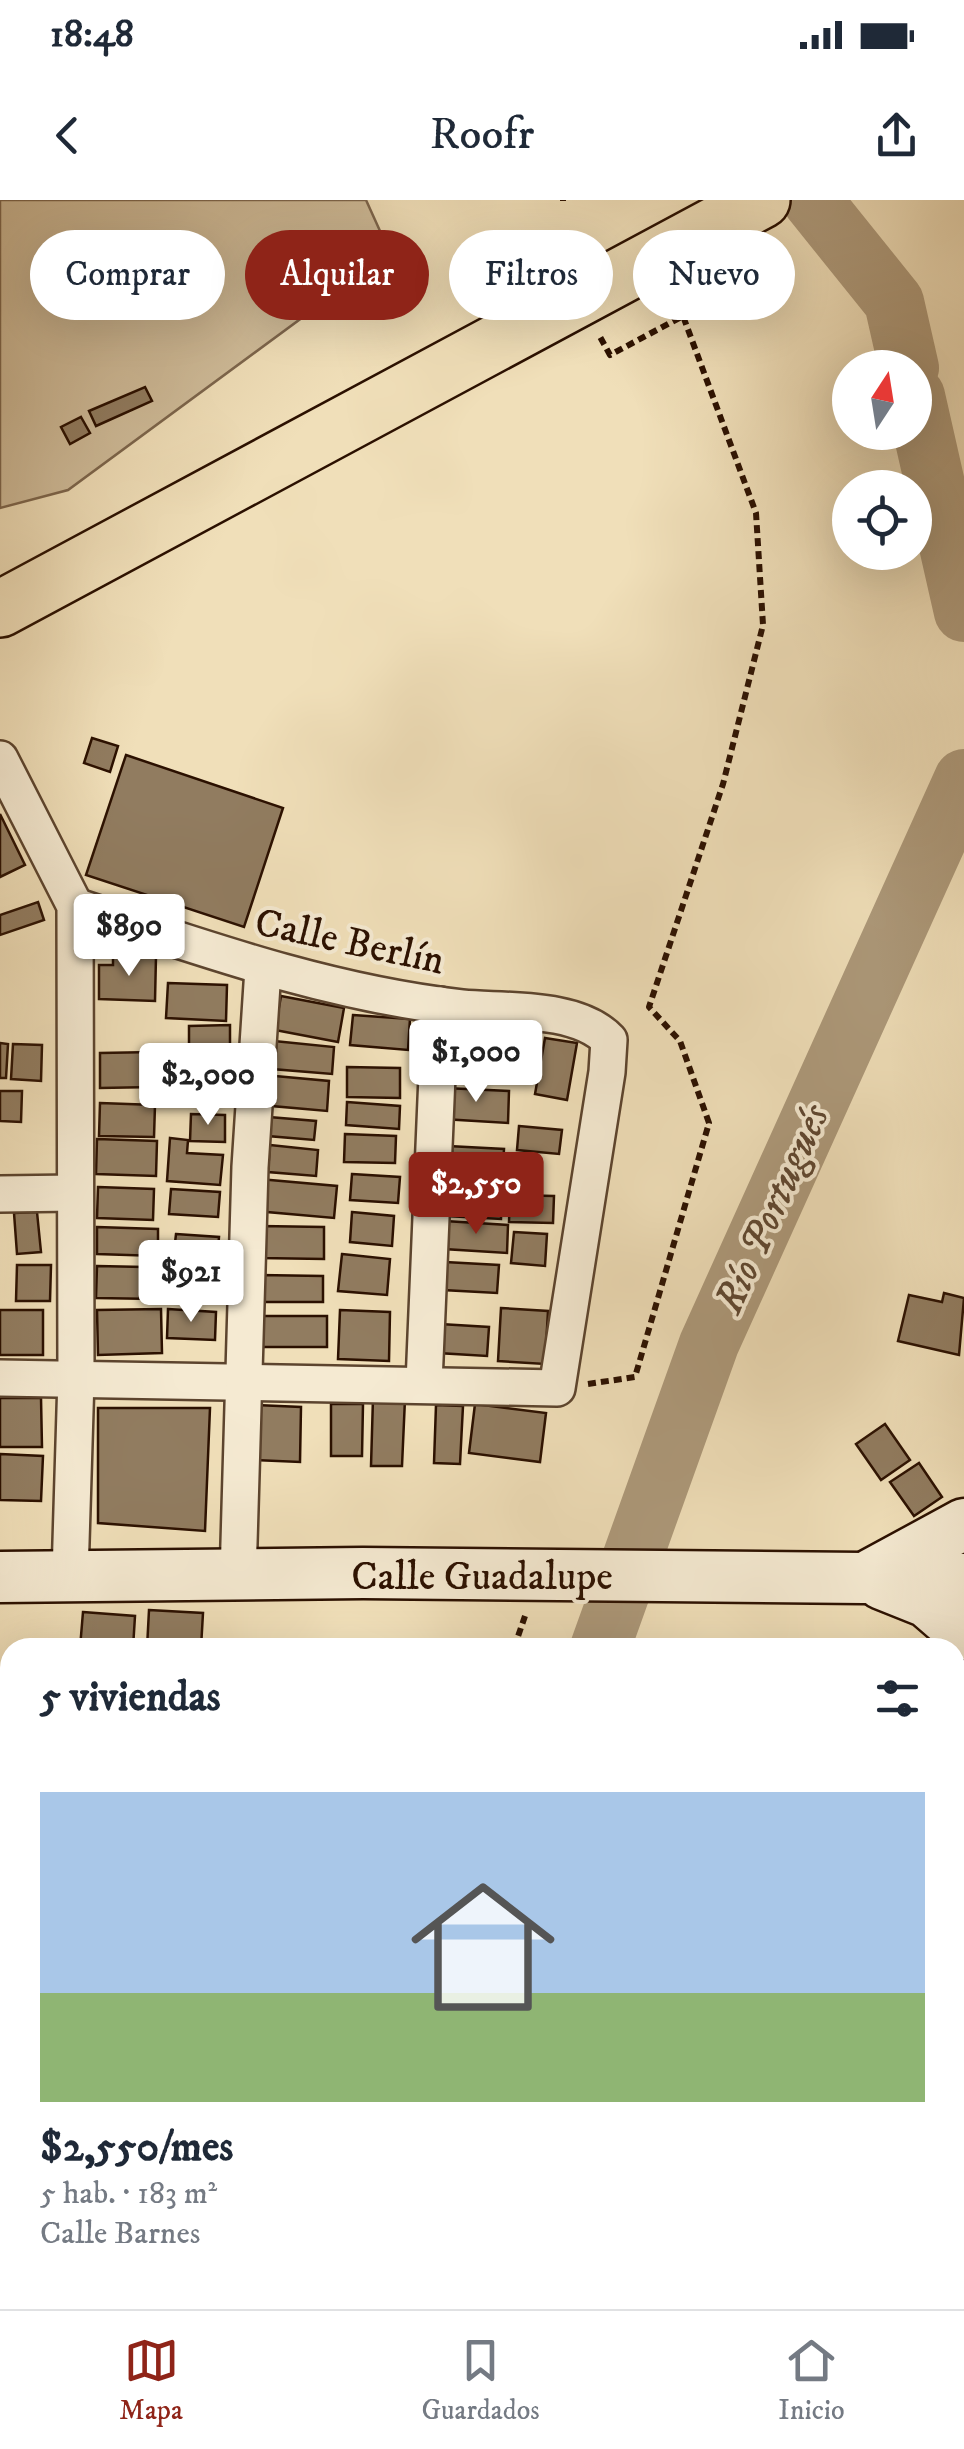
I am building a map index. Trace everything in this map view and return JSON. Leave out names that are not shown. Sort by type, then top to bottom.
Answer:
[{"type":"main road","points":[[613,279],[762,200]]},
{"type":"main road","points":[[0,609],[536,320]]},
{"type":"street","points":[[0,759],[75,906],[76,1378],[70,1575]]},
{"type":"street","name":"Calle Berlín","points":[[75,906],[262,968],[440,1005],[570,1020],[588,1024],[608,1040],[557,1388]]},
{"type":"street","points":[[238,1577],[250,1167],[262,968]]},
{"type":"street","points":[[424,1383],[440,1005]]},
{"type":"street","points":[[0,1194],[75,1193]]},
{"type":"street","points":[[0,1378],[244,1379],[557,1388]]},
{"type":"street","points":[[862,1577],[906,1559],[964,1524]]},
{"type":"street","name":"Calle Guadalupe","points":[[0,1577],[363,1573],[964,1579]]},
{"type":"street","points":[[862,1577],[927,1602],[964,1634]]},
{"type":"path","points":[[557,1388],[635,1377],[709,1123],[680,1042],[649,1007],[724,784],[763,625],[756,513],[683,316],[610,355],[592,320]]},
{"type":"path","points":[[518,1638],[526,1615]]},
{"type":"shaded area","points":[[0,200],[366,200],[380,230],[245,230],[245,320],[299,320],[68,490],[0,508]]},
{"type":"building","points":[[145,387],[152,401],[96,426],[89,411]]},
{"type":"building","points":[[81,417],[90,433],[70,444],[61,427]]},
{"type":"building","points":[[92,738],[118,746],[110,772],[84,763]]},
{"type":"building","points":[[126,755],[283,808],[244,927],[86,875]]},
{"type":"building","points":[[0,814],[25,865],[0,877]]},
{"type":"building","points":[[38,902],[44,920],[0,935],[0,915]]},
{"type":"building","points":[[113,955],[156,956],[155,1001],[99,999],[99,965],[113,965]]},
{"type":"building","points":[[168,983],[227,985],[226,1021],[166,1018]]},
{"type":"building","points":[[281,996],[344,1008],[338,1042],[275,1030]]},
{"type":"building","points":[[353,1015],[410,1019],[408,1050],[350,1045]]},
{"type":"building","points":[[230,1025],[230,1063],[189,1063],[189,1026]]},
{"type":"building","points":[[545,1038],[577,1043],[567,1100],[535,1094]]},
{"type":"building","points":[[451,1040],[498,1043],[496,1079],[450,1076]]},
{"type":"building","points":[[274,1041],[334,1047],[332,1074],[272,1069]]},
{"type":"building","points":[[0,1043],[8,1044],[6,1078],[0,1078]]},
{"type":"building","points":[[13,1044],[42,1045],[41,1081],[11,1079]]},
{"type":"building","points":[[154,1052],[154,1087],[100,1088],[100,1053]]},
{"type":"building","points":[[347,1067],[400,1068],[400,1098],[347,1097]]},
{"type":"building","points":[[164,1069],[225,1071],[223,1104],[163,1102]]},
{"type":"building","points":[[275,1076],[329,1081],[327,1111],[272,1106]]},
{"type":"building","points":[[445,1088],[509,1091],[508,1123],[443,1119]]},
{"type":"building","points":[[0,1091],[22,1091],[21,1122],[0,1121]]},
{"type":"building","points":[[347,1102],[400,1106],[399,1129],[346,1125]]},
{"type":"building","points":[[100,1103],[155,1105],[154,1137],[99,1136]]},
{"type":"building","points":[[191,1114],[225,1115],[225,1142],[190,1141]]},
{"type":"building","points":[[269,1117],[316,1121],[314,1140],[268,1136]]},
{"type":"building","points":[[519,1126],[562,1130],[559,1154],[517,1150]]},
{"type":"building","points":[[345,1134],[396,1136],[395,1163],[344,1162]]},
{"type":"building","points":[[170,1138],[188,1140],[187,1153],[223,1155],[220,1185],[167,1181]]},
{"type":"building","points":[[97,1139],[157,1141],[156,1176],[96,1174]]},
{"type":"building","points":[[270,1145],[318,1150],[316,1176],[268,1172]]},
{"type":"building","points":[[448,1146],[504,1149],[502,1183],[446,1180]]},
{"type":"building","points":[[352,1174],[400,1177],[398,1203],[350,1200]]},
{"type":"building","points":[[259,1179],[337,1186],[334,1218],[256,1211]]},
{"type":"building","points":[[98,1187],[154,1189],[153,1220],[97,1218]]},
{"type":"building","points":[[449,1187],[502,1190],[501,1219],[447,1216]]},
{"type":"building","points":[[171,1189],[220,1192],[218,1217],[169,1214]]},
{"type":"building","points":[[510,1195],[554,1196],[553,1223],[509,1222]]},
{"type":"building","points":[[37,1212],[41,1252],[17,1254],[14,1213]]},
{"type":"building","points":[[352,1212],[394,1216],[392,1246],[350,1242]]},
{"type":"building","points":[[445,1221],[508,1225],[507,1253],[444,1249]]},
{"type":"building","points":[[260,1226],[324,1227],[324,1259],[259,1258]]},
{"type":"building","points":[[97,1227],[158,1229],[158,1256],[97,1254]]},
{"type":"building","points":[[514,1232],[547,1234],[545,1266],[511,1263]]},
{"type":"building","points":[[176,1234],[219,1237],[217,1263],[173,1260]]},
{"type":"building","points":[[342,1254],[390,1259],[387,1295],[338,1291]]},
{"type":"building","points":[[445,1262],[499,1265],[497,1293],[443,1290]]},
{"type":"building","points":[[17,1265],[51,1265],[50,1301],[16,1301]]},
{"type":"building","points":[[97,1266],[144,1267],[144,1277],[156,1278],[156,1299],[96,1298]]},
{"type":"building","points":[[174,1271],[218,1274],[216,1302],[171,1299]]},
{"type":"building","points":[[259,1275],[323,1276],[323,1302],[258,1302]]},
{"type":"building","points":[[944,1293],[964,1298],[959,1355],[898,1341],[909,1295],[942,1302]]},
{"type":"building","points":[[501,1308],[548,1311],[545,1364],[498,1361]]},
{"type":"building","points":[[161,1309],[162,1353],[98,1355],[97,1310]]},
{"type":"building","points":[[168,1309],[216,1312],[215,1340],[167,1338]]},
{"type":"building","points":[[0,1310],[43,1310],[43,1355],[0,1355]]},
{"type":"building","points":[[340,1310],[390,1312],[389,1361],[338,1359]]},
{"type":"building","points":[[256,1316],[327,1316],[327,1347],[256,1347]]},
{"type":"building","points":[[440,1324],[489,1327],[487,1356],[438,1353]]},
{"type":"building","points":[[0,1398],[41,1398],[42,1447],[0,1447]]},
{"type":"building","points":[[373,1398],[405,1399],[402,1466],[371,1466]]},
{"type":"building","points":[[331,1404],[363,1404],[362,1456],[331,1456]]},
{"type":"building","points":[[475,1404],[546,1413],[540,1462],[469,1453]]},
{"type":"building","points":[[256,1405],[301,1407],[300,1462],[253,1460]]},
{"type":"building","points":[[436,1405],[463,1406],[460,1464],[434,1463]]},
{"type":"building","points":[[98,1408],[210,1408],[205,1531],[98,1523]]},
{"type":"building","points":[[885,1424],[910,1460],[881,1480],[856,1444]]},
{"type":"building","points":[[0,1454],[43,1456],[41,1501],[0,1500]]},
{"type":"building","points":[[919,1463],[942,1497],[914,1516],[890,1482]]},
{"type":"building","points":[[149,1610],[203,1613],[202,1638],[148,1638]]},
{"type":"building","points":[[83,1612],[135,1616],[134,1638],[81,1638]]},
{"type":"waterway","name":"Río Portugués","points":[[812,200],[894,302],[905,350]]},
{"type":"waterway","name":"Río Portugués","points":[[927,450],[964,612]]},
{"type":"waterway","name":"Río Portugués","points":[[604,1638],[709,1344],[964,779]]}]
